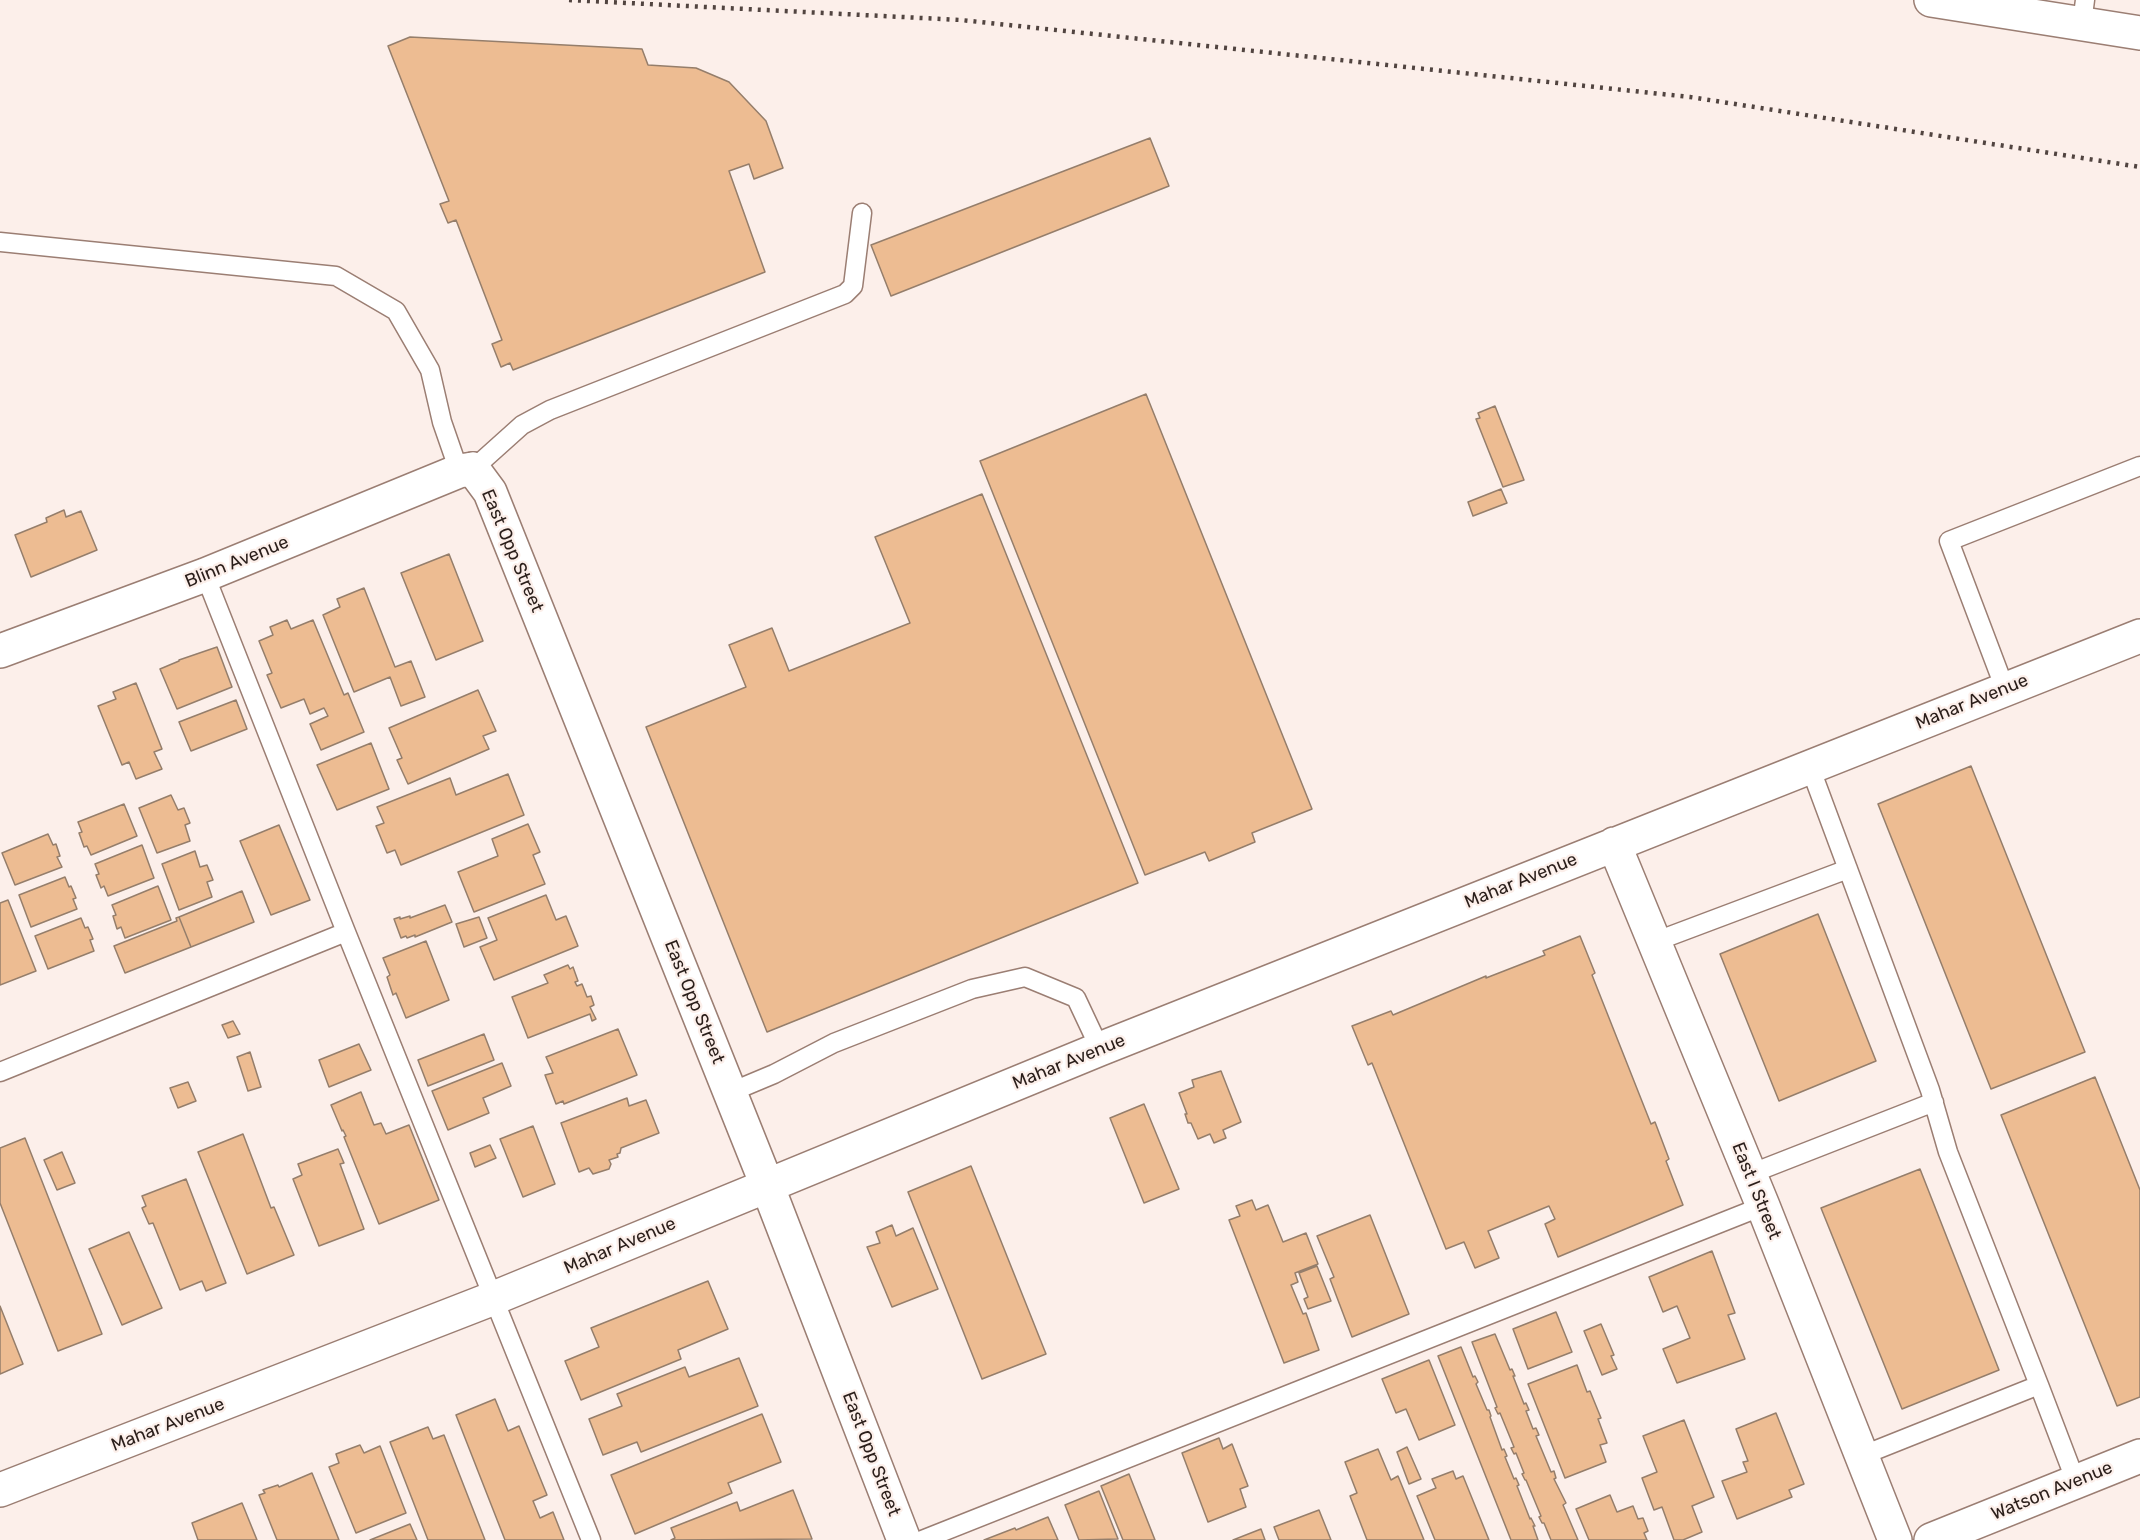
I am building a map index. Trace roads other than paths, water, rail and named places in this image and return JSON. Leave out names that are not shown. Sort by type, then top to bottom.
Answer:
[{"type":"street","points":[[1931,0],[2084,11],[2140,33]]},
{"type":"street","name":"Blinn Avenue","points":[[0,651],[205,575],[466,470]]},
{"type":"street","name":"East Opp Street","points":[[466,470],[490,492],[731,1092],[904,1540]]},
{"type":"street","name":"Mahar Avenue","points":[[0,1490],[494,1298],[1100,1049],[2140,636]]},
{"type":"street","name":"East I Street","points":[[1614,844],[1763,1206],[1894,1540]]},
{"type":"street","name":"Watson Avenue","points":[[1931,1540],[2140,1456]]},
{"type":"lane","points":[[0,242],[336,276],[396,311],[430,370],[442,422],[466,470],[522,425],[550,410],[845,294],[853,286],[862,213]]},
{"type":"lane","points":[[2005,689],[1949,542],[2140,466]]},
{"type":"lane","points":[[205,575],[591,1540]]},
{"type":"lane","points":[[1810,767],[1934,1102],[1948,1152],[2076,1482]]},
{"type":"lane","points":[[1654,942],[1848,869]]},
{"type":"lane","points":[[0,1072],[346,932]]},
{"type":"lane","points":[[731,1092],[774,1074],[834,1043],[961,993],[1025,977],[1076,998],[1100,1049]]},
{"type":"lane","points":[[1750,1174],[1934,1102]]},
{"type":"lane","points":[[922,1540],[1763,1206]]},
{"type":"lane","points":[[1861,1456],[2039,1385]]},
{"type":"railway","points":[[569,0],[961,20],[1690,97],[2140,167]]}]
